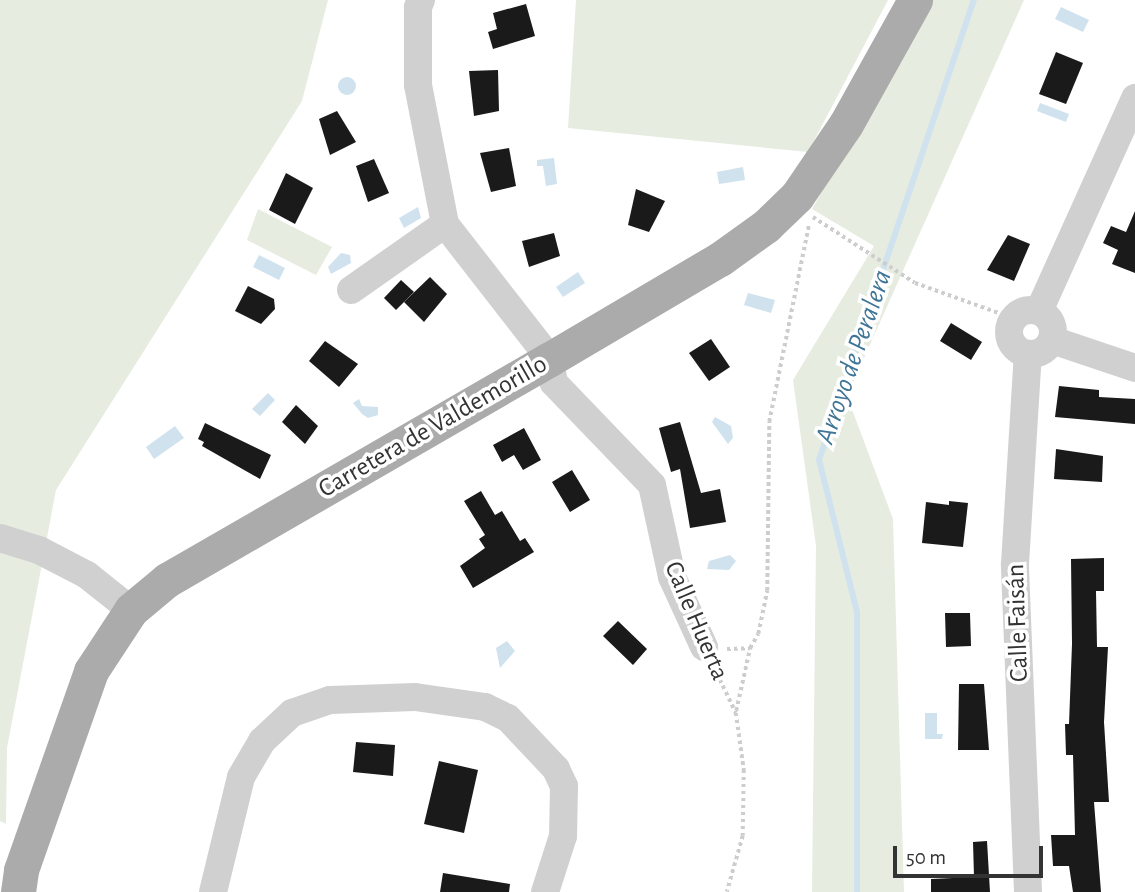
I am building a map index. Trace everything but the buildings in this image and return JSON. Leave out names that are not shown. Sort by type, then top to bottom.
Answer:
[{"type":"main road","name":"Carretera de Valdemorillo","points":[[18,892],[29,845],[91,671],[131,610],[167,580],[720,259],[806,202],[915,0]]},
{"type":"street","points":[[351,290],[444,223],[418,85],[418,7],[421,0]]},
{"type":"street","points":[[1135,98],[1026,314],[1008,336],[1019,351],[1040,347],[1135,368]]},
{"type":"street","name":"Calle Huerta","points":[[444,223],[550,359],[554,383],[652,485],[672,577],[704,647]]},
{"type":"street","points":[[1026,314],[1051,323],[1040,347]]},
{"type":"street","name":"Calle Faisán","points":[[1028,892],[1015,564],[1040,347]]},
{"type":"street","points":[[0,538],[39,550],[87,575],[131,610]]},
{"type":"street","points":[[213,892],[241,777],[262,741],[292,713],[330,700],[415,696],[485,707],[508,718],[556,769],[564,786],[563,836],[545,892]]},
{"type":"path","points":[[736,713],[750,648],[758,634],[767,591],[769,422],[806,202],[915,283],[1026,314]]},
{"type":"path","points":[[704,647],[750,648]]},
{"type":"path","name":"Calle Huerta","points":[[704,647],[736,713],[744,770],[743,836],[727,892]]},
{"type":"shaded area","points":[[0,0],[328,0],[302,101],[56,490],[7,748],[6,824],[0,821]]},
{"type":"shaded area","points":[[576,0],[888,0],[808,152],[568,128]]},
{"type":"shaded area","points":[[929,0],[1024,0],[847,396],[893,519],[904,892],[812,892],[816,546],[793,380],[874,246],[812,209]]},
{"type":"shaded area","points":[[258,209],[332,247],[316,275],[247,240]]},
{"type":"water","points":[[1061,7],[1089,20],[1083,32],[1055,19]]},
{"type":"water","points":[[347,77],[353,80],[356,86],[353,92],[347,95],[341,92],[338,86],[341,80]]},
{"type":"water","points":[[1040,103],[1069,114],[1066,122],[1037,111]]},
{"type":"water","points":[[554,158],[557,184],[546,186],[543,166],[537,166],[537,160]]},
{"type":"water","points":[[743,167],[745,180],[719,184],[717,172]]},
{"type":"water","points":[[418,207],[421,218],[404,228],[399,218]]},
{"type":"water","points":[[341,253],[350,255],[351,263],[331,274],[328,267]]},
{"type":"water","points":[[259,255],[285,268],[279,280],[253,267]]},
{"type":"water","points":[[578,272],[585,283],[563,297],[556,287]]},
{"type":"water","points":[[748,293],[775,300],[771,313],[744,305]]},
{"type":"water","points":[[268,393],[275,400],[260,416],[252,409]]},
{"type":"water","points":[[359,399],[362,406],[378,407],[378,415],[368,418],[362,414],[353,403]]},
{"type":"water","points":[[715,417],[731,426],[733,438],[728,444],[712,422]]},
{"type":"water","points":[[175,426],[184,438],[154,459],[146,447]]},
{"type":"water","points":[[730,555],[736,561],[729,570],[707,569],[709,561]]},
{"type":"water","points":[[507,641],[515,651],[500,668],[496,648]]},
{"type":"water","points":[[925,713],[937,713],[937,734],[943,734],[942,739],[925,739]]},
{"type":"waterway","name":"Arroyo de Peralera","points":[[857,892],[857,612],[819,460],[974,0]]}]
